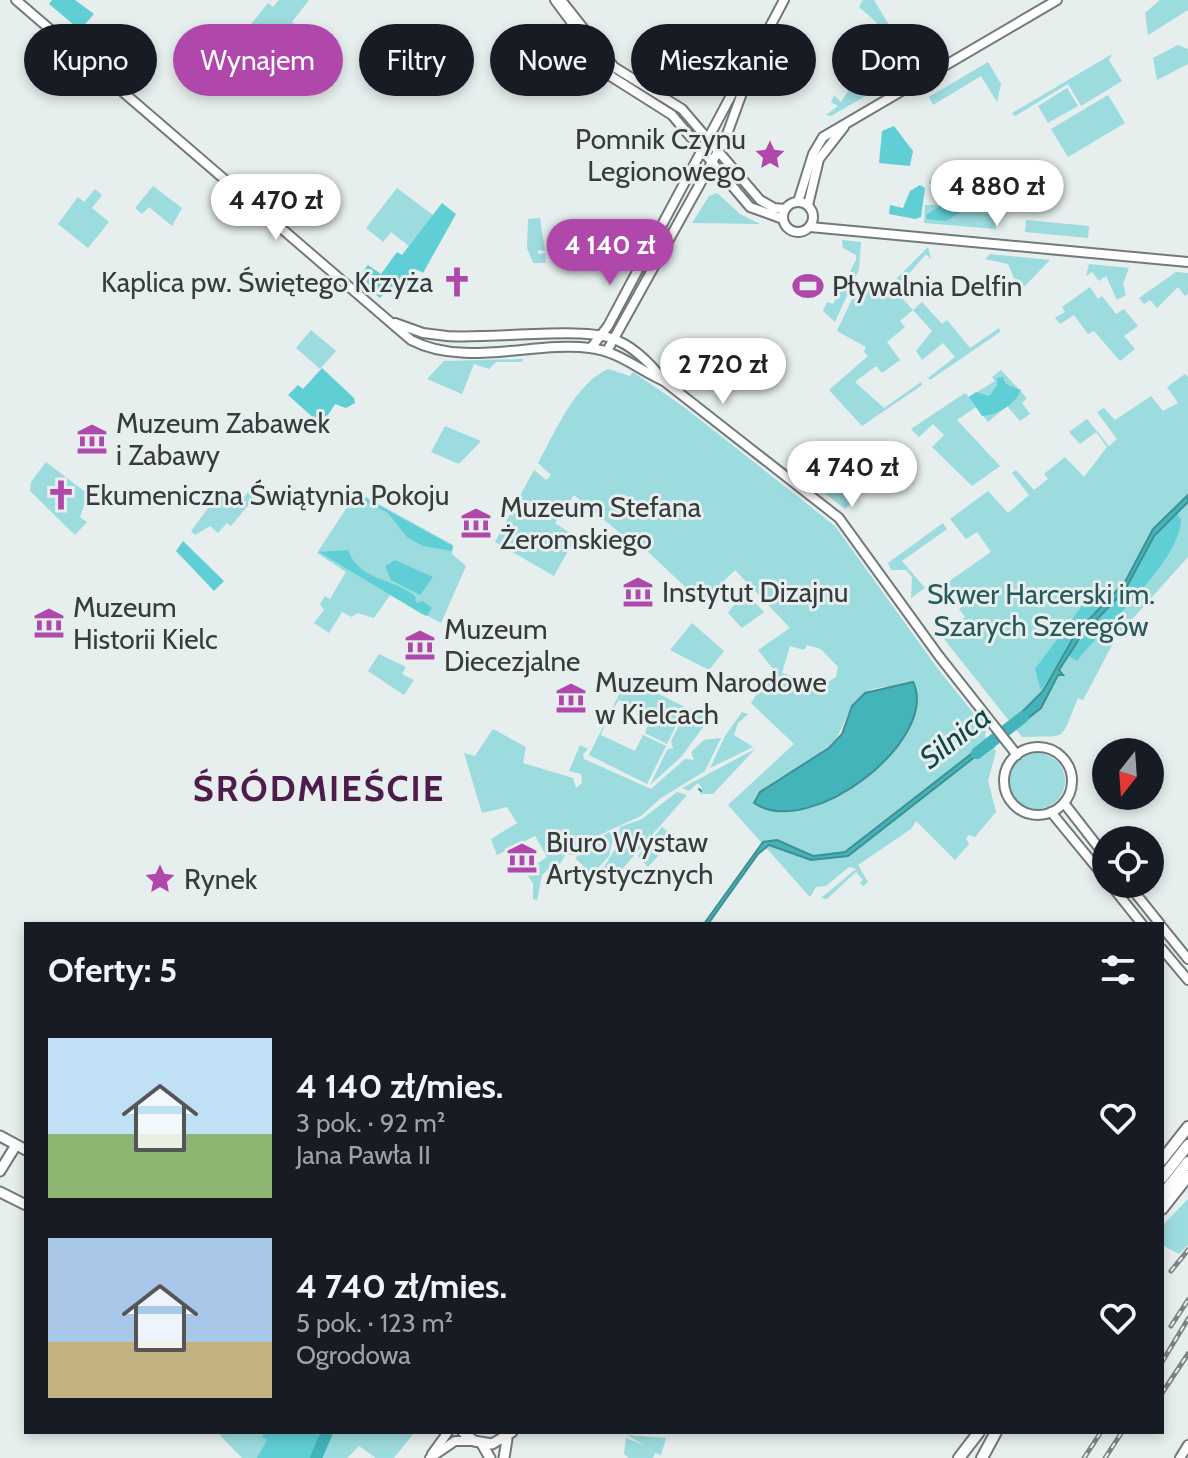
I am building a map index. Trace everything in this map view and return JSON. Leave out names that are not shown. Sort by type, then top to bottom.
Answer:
[{"type":"main road","points":[[1164,1157],[1188,1127]]},
{"type":"main road","points":[[0,1136],[24,1149]]},
{"type":"main road","points":[[0,1171],[16,1145]]},
{"type":"main road","points":[[1164,1175],[1188,1145]]},
{"type":"main road","points":[[1164,1192],[1188,1162]]},
{"type":"main road","points":[[1164,1206],[1188,1176]]},
{"type":"main road","points":[[0,1192],[24,1204]]},
{"type":"main road","points":[[466,1434],[490,1458]]},
{"type":"main road","points":[[477,1442],[498,1443],[510,1434]]},
{"type":"main road","points":[[504,1458],[503,1450],[510,1434]]},
{"type":"main road","points":[[959,1458],[977,1434]]},
{"type":"main road","points":[[982,1458],[995,1434]]},
{"type":"street","points":[[16,0],[395,323],[411,340],[442,349],[599,349],[664,381],[837,516],[1017,755]]},
{"type":"street","points":[[558,0],[575,24]]},
{"type":"street","points":[[772,24],[784,0]]},
{"type":"street","points":[[615,68],[623,76],[682,109],[717,154],[766,205],[785,209],[798,202],[818,144],[829,133],[1057,0]]},
{"type":"street","points":[[615,79],[672,115],[711,165],[750,207],[783,219],[793,232],[810,227],[846,229],[1188,262]]},
{"type":"street","points":[[599,349],[608,338],[731,96]]},
{"type":"street","points":[[599,349],[711,165],[743,96]]},
{"type":"street","points":[[845,126],[819,159],[808,205],[814,217],[846,229]]},
{"type":"street","points":[[798,202],[808,205]]},
{"type":"street","points":[[783,219],[785,209]]},
{"type":"street","points":[[810,227],[814,217]]},
{"type":"street","points":[[395,323],[427,334],[447,336],[608,338],[654,368],[664,381]]},
{"type":"street","points":[[1039,747],[1061,756],[1072,780],[1064,803],[1051,812],[1026,813],[1009,799],[1004,776],[1017,755],[1039,747]]},
{"type":"street","points":[[1064,803],[1092,839]]},
{"type":"street","points":[[1051,812],[1092,862]]},
{"type":"street","points":[[1121,898],[1140,922]]},
{"type":"street","points":[[1139,898],[1159,922]]},
{"type":"street","points":[[1164,929],[1188,959]]},
{"type":"street","points":[[1164,951],[1188,980]]},
{"type":"street","points":[[430,1458],[447,1434]]},
{"type":"street","points":[[430,1458],[455,1441],[477,1442]]},
{"type":"street","points":[[1180,1458],[1188,1445]]},
{"type":"green space","points":[[279,0],[309,0],[292,22],[294,24],[251,24],[268,3],[273,7]]},
{"type":"green space","points":[[863,0],[874,0],[888,24],[877,24],[859,7]]},
{"type":"green space","points":[[1160,0],[1188,0],[1188,10],[1148,35],[1145,13]]},
{"type":"green space","points":[[1178,45],[1188,49],[1188,64],[1157,80],[1153,58]]},
{"type":"green space","points":[[1112,54],[1109,60],[1122,81],[1081,106],[1068,84],[1015,116],[1012,113]]},
{"type":"green space","points":[[988,62],[1001,84],[997,102],[981,76],[949,95],[949,85]]},
{"type":"green space","points":[[1067,88],[1078,106],[1048,123],[1038,106]]},
{"type":"green space","points":[[1108,95],[1125,123],[1068,157],[1051,129]]},
{"type":"green space","points":[[834,96],[841,102],[845,96],[865,96],[831,116],[826,115],[838,106],[831,102]]},
{"type":"green space","points":[[931,96],[948,96],[933,105]]},
{"type":"green space","points":[[930,180],[966,183],[964,208],[978,208],[980,189],[968,187],[968,184],[997,187],[996,229],[924,223],[925,205],[940,205],[942,186],[929,184]]},
{"type":"green space","points":[[153,186],[182,208],[172,226],[149,207],[142,214],[135,208]]},
{"type":"green space","points":[[397,188],[433,215],[409,246],[391,232],[383,242],[366,228]]},
{"type":"green space","points":[[95,189],[102,195],[92,208],[109,222],[88,248],[58,224],[78,197],[84,202]]},
{"type":"green space","points":[[717,193],[740,214],[760,224],[692,223],[709,196]]},
{"type":"green space","points":[[540,218],[545,251],[538,250],[538,254],[545,253],[546,263],[533,263],[527,248],[528,219]]},
{"type":"green space","points":[[1026,220],[1089,226],[1088,238],[1025,232]]},
{"type":"green space","points":[[842,240],[861,242],[859,269],[835,322],[823,311],[827,302],[833,304],[856,260],[856,255],[843,248]]},
{"type":"green space","points":[[928,247],[931,259],[926,254],[895,290],[913,310],[900,321],[905,327],[887,342],[900,360],[882,373],[876,366],[855,382],[884,408],[921,382],[922,385],[862,426],[829,390],[868,356],[864,352],[866,347],[837,331],[853,297],[862,300],[868,286],[861,281],[892,283]]},
{"type":"green space","points":[[990,254],[1050,260],[1024,287],[1014,278],[1008,264],[985,259]]},
{"type":"green space","points":[[1089,264],[1129,268],[1123,284],[1126,295],[1117,300],[1106,276],[1099,281],[1092,272],[1086,276]]},
{"type":"green space","points":[[1176,272],[1188,273],[1188,294],[1185,296],[1178,287],[1157,308],[1150,300],[1144,304],[1139,298]]},
{"type":"green space","points":[[1090,287],[1098,299],[1102,296],[1116,314],[1124,309],[1138,326],[1124,336],[1135,349],[1120,361],[1094,331],[1088,334],[1074,315],[1060,324],[1055,318],[1065,312],[1062,307]]},
{"type":"green space","points":[[922,302],[942,324],[947,320],[970,348],[999,328],[1000,332],[930,380],[928,378],[955,357],[943,343],[922,360],[916,351],[932,331],[913,310]]},
{"type":"green space","points":[[311,330],[336,351],[320,369],[296,348]]},
{"type":"green space","points":[[523,359],[522,362],[496,362],[489,369],[474,364],[462,394],[427,379],[444,361]]},
{"type":"green space","points":[[608,369],[630,376],[633,372],[684,407],[835,526],[938,669],[986,729],[985,737],[996,751],[988,781],[996,812],[975,837],[969,835],[966,838],[969,844],[955,860],[916,821],[911,829],[858,865],[868,882],[863,886],[860,883],[863,880],[856,872],[827,899],[821,898],[856,869],[849,867],[826,886],[816,887],[810,897],[728,805],[794,744],[751,703],[773,669],[758,650],[790,628],[735,570],[702,603],[640,544],[637,547],[574,495],[555,523],[576,537],[554,576],[495,542],[534,470],[546,480],[551,475],[538,463],[567,410],[596,376]],"holes":[[[807,645],[821,649],[838,667],[836,677],[818,688],[798,684],[798,678],[782,673],[790,646],[804,650]],[[913,682],[916,704],[908,729],[891,754],[867,776],[839,795],[809,807],[780,810],[754,803],[764,789],[824,753],[836,739],[852,706],[865,693],[876,688]]]},
{"type":"green space","points":[[1001,370],[1027,398],[1022,403],[1030,414],[1020,421],[1007,406],[988,422],[976,407],[957,420],[1000,466],[972,486],[932,447],[944,435],[933,424],[919,437],[911,429],[965,393],[969,397],[995,381],[992,377]]},
{"type":"green space","name":"Skwer Harcerski im. Szarych Szeregów","points":[[1185,374],[1188,377],[1188,557],[1117,636],[1083,700],[1078,698],[1064,730],[1055,736],[1022,737],[940,634],[965,617],[959,609],[964,605],[948,582],[991,552],[977,532],[966,539],[950,519],[988,491],[1008,513],[1029,495],[1012,473],[1016,470],[1034,490],[1048,479],[1044,474],[1065,457],[1084,477],[1107,447],[1096,432],[1080,444],[1069,432],[1087,419],[1109,446],[1117,439],[1097,412],[1104,408],[1115,420],[1151,396],[1163,411],[1178,403],[1167,387]]},
{"type":"green space","points":[[445,426],[481,441],[459,464],[431,452]]},
{"type":"green space","points":[[840,448],[856,463],[836,483],[854,501],[845,509],[808,480]]},
{"type":"green space","points":[[46,462],[88,494],[80,517],[87,522],[75,535],[30,491],[31,482]]},
{"type":"green space","points":[[222,491],[238,505],[248,492],[255,497],[231,526],[227,523],[218,533],[210,526],[195,535],[191,531],[209,507],[219,502]]},
{"type":"green space","points":[[357,492],[453,545],[452,554],[466,566],[441,623],[390,595],[374,618],[357,613],[352,617],[342,612],[329,633],[314,623],[324,610],[320,604],[325,596],[330,599],[346,572],[317,553]]},
{"type":"green space","points":[[943,523],[947,529],[902,561],[925,588],[911,598],[912,577],[906,570],[891,570],[888,563]]},
{"type":"green space","points":[[744,591],[764,612],[742,628],[728,613]]},
{"type":"green space","points":[[692,623],[724,651],[709,670],[670,650]]},
{"type":"green space","points":[[379,654],[406,667],[402,674],[414,680],[404,695],[368,671]]},
{"type":"green space","points":[[627,678],[685,707],[667,744],[645,733],[652,716],[619,700],[609,715]]},
{"type":"green space","points":[[688,708],[709,719],[681,757],[650,785],[667,750],[673,748],[671,741]]},
{"type":"green space","points":[[742,712],[748,714],[738,723],[734,735],[753,747],[710,768],[725,736]]},
{"type":"green space","points":[[608,717],[601,735],[635,751],[643,735],[666,746],[647,784],[589,755]]},
{"type":"green space","points":[[493,729],[526,747],[523,763],[573,778],[576,788],[582,783],[581,774],[569,771],[580,745],[588,749],[583,754],[584,759],[651,789],[685,759],[694,760],[691,752],[704,740],[721,738],[705,771],[661,798],[641,816],[597,836],[573,855],[566,854],[555,872],[552,866],[542,875],[537,900],[533,899],[533,883],[525,872],[547,857],[535,836],[497,855],[491,839],[517,823],[507,807],[482,813],[464,753],[475,756]]},
{"type":"green space","points":[[755,749],[713,794],[700,794],[702,788],[698,783],[689,791],[682,788]]},
{"type":"green space","points":[[1037,753],[1057,761],[1065,781],[1057,801],[1037,809],[1017,801],[1009,781],[1017,761]]},
{"type":"green space","points":[[677,792],[687,795],[610,883],[598,877],[618,844],[620,827],[642,819]]},
{"type":"green space","points":[[662,827],[675,838],[648,867],[638,856]]},
{"type":"green space","points":[[609,832],[613,838],[609,856],[592,874],[575,858]]},
{"type":"green space","points":[[1188,1199],[1188,1245],[1179,1254],[1164,1246],[1164,1224]]},
{"type":"green space","points":[[219,1434],[413,1434],[394,1458],[376,1458],[359,1446],[347,1458],[242,1458]]},
{"type":"green space","points":[[627,1435],[666,1438],[661,1455],[655,1453],[653,1458],[629,1458],[624,1454],[626,1438],[644,1445]]},
{"type":"shaded area","points":[[52,0],[75,0],[94,14],[85,24],[73,24],[49,4]]},
{"type":"shaded area","points":[[894,126],[913,151],[910,166],[879,163],[882,131]]},
{"type":"shaded area","points":[[920,185],[925,188],[921,217],[915,219],[889,214],[890,205],[903,208],[910,191]]},
{"type":"shaded area","points":[[951,190],[962,191],[963,211],[946,221],[927,219],[926,215],[940,206]]},
{"type":"shaded area","points":[[442,203],[456,214],[423,273],[418,270],[398,297],[388,289],[380,298],[357,279],[368,265],[381,274],[397,252],[402,255]]},
{"type":"shaded area","points":[[322,368],[354,398],[355,403],[346,408],[335,404],[328,415],[317,421],[288,395],[298,385],[303,389]]},
{"type":"shaded area","points":[[1003,377],[1006,384],[1021,390],[1005,408],[982,416],[969,397],[976,392],[989,396],[997,386],[997,378]]},
{"type":"shaded area","points":[[356,493],[453,546],[452,551],[423,546],[407,537],[388,513],[354,496]]},
{"type":"shaded area","points":[[1188,495],[1188,502],[1154,536],[1125,590],[1081,636],[1059,670],[1063,675],[1058,675],[1041,708],[1013,730],[1009,725],[1043,691],[1076,633],[1125,582],[1153,529]]},
{"type":"shaded area","points":[[1176,513],[1181,519],[1178,536],[1155,573],[1077,661],[1067,655],[1125,590],[1154,536]]},
{"type":"shaded area","points":[[183,541],[224,581],[214,591],[176,551]]},
{"type":"shaded area","points":[[348,550],[353,560],[368,574],[406,590],[415,596],[416,603],[423,601],[432,608],[427,616],[319,552]]},
{"type":"shaded area","points":[[395,560],[433,577],[420,595],[391,580],[385,566]]},
{"type":"shaded area","points":[[1087,599],[1100,600],[1105,606],[1070,642],[1041,691],[1035,669]]},
{"type":"shaded area","points":[[913,682],[917,705],[908,730],[890,755],[865,778],[836,796],[806,808],[778,811],[754,803],[760,792],[829,748],[842,734],[852,706],[865,693]]},
{"type":"shaded area","points":[[988,741],[993,747],[985,749],[848,856],[811,860],[769,845],[758,854],[709,922],[705,922],[763,842],[777,840],[813,856],[845,852]]},
{"type":"shaded area","points":[[264,1434],[318,1434],[319,1444],[314,1458],[257,1458],[267,1440],[262,1437]]},
{"type":"waterway","name":"Silnica","points":[[977,753],[1023,717]]},
{"type":"waterway","name":"Silnica","points":[[316,1458],[326,1434]]},
{"type":"railway","points":[[1171,1271],[1188,1250]]},
{"type":"railway","points":[[1171,1326],[1188,1300]]},
{"type":"railway","points":[[1164,1359],[1188,1319]]},
{"type":"railway","points":[[1164,1390],[1188,1354]]},
{"type":"railway","points":[[1084,1458],[1100,1434]]},
{"type":"railway","points":[[1105,1458],[1121,1434]]},
{"type":"place","name":"Pomnik Czynu Legionowego","points":[[770,155]]},
{"type":"place","name":"Kaplica pw. Świętego Krzyża","points":[[457,282]]},
{"type":"place","name":"Pływalnia Delfin","points":[[808,286]]},
{"type":"place","name":"Muzeum Zabawek i Zabawy","points":[[92,439]]},
{"type":"place","name":"Ekumeniczna Świątynia Pokoju","points":[[61,495]]},
{"type":"place","name":"Muzeum Stefana Żeromskiego","points":[[476,523]]},
{"type":"place","name":"Instytut Dizajnu","points":[[638,592]]},
{"type":"place","name":"Muzeum Historii Kielc","points":[[49,623]]},
{"type":"place","name":"Muzeum Diecezjalne","points":[[420,645]]},
{"type":"place","name":"Muzeum Narodowe w Kielcach","points":[[571,698]]},
{"type":"place","name":"Biuro Wystaw Artystycznych","points":[[522,858]]},
{"type":"place","name":"Rynek","points":[[160,879]]},
{"type":"district","name":"ŚRÓDMIEŚCIE","points":[[319,788]]}]
